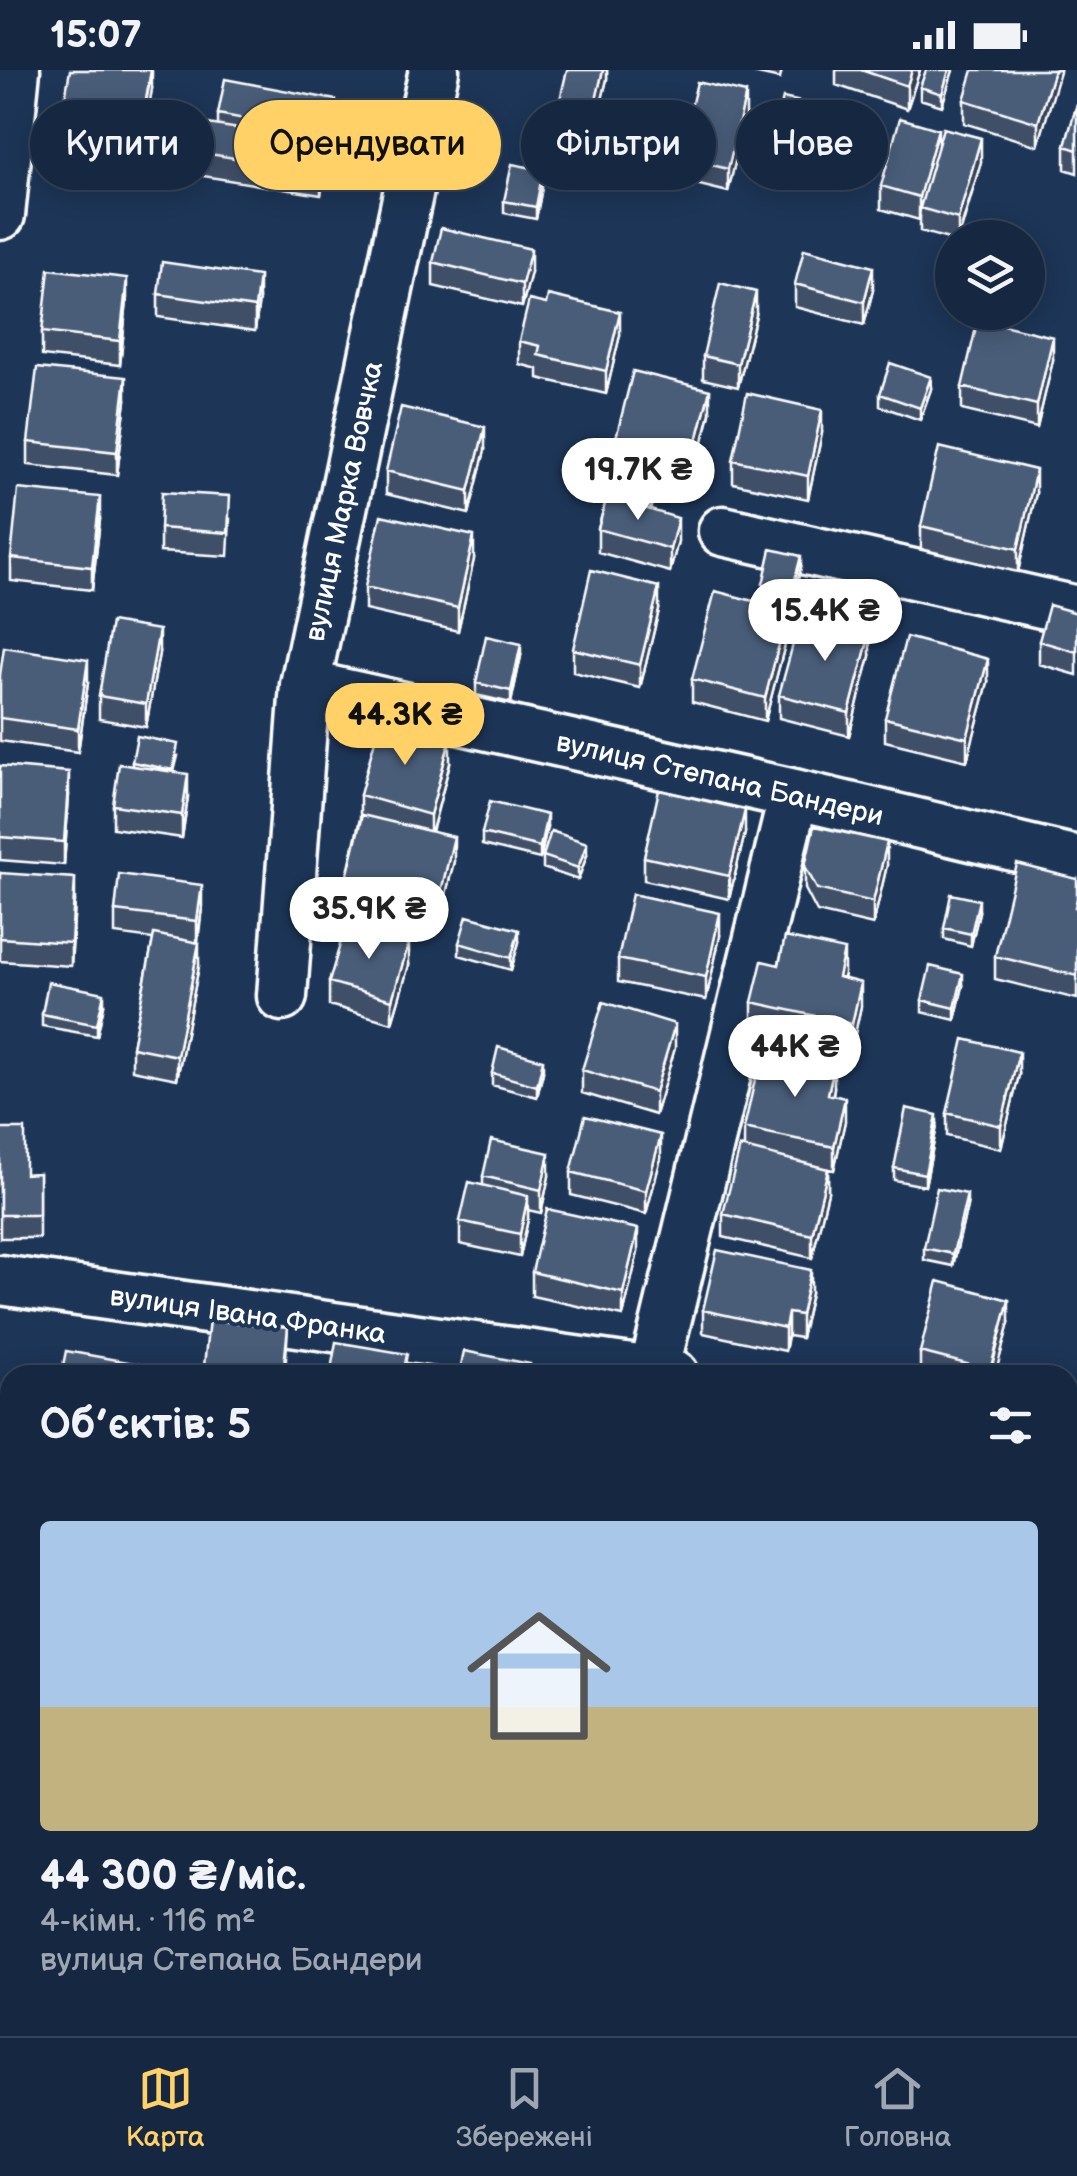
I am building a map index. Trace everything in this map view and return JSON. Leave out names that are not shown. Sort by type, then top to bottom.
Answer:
[{"type":"street","points":[[0,216],[15,70]]},
{"type":"street","name":"вулиця Марка Вовчка","points":[[282,996],[304,685],[434,70]]},
{"type":"street","points":[[724,532],[1077,610]]},
{"type":"street","name":"вулиця Степана Бандери","points":[[304,685],[1077,861]]},
{"type":"street","points":[[666,1365],[794,794]]},
{"type":"street","name":"вулиця Івана Франка","points":[[0,1280],[607,1365]]},
{"type":"building","points":[[70,70],[151,70],[146,100],[65,100]]},
{"type":"building","points":[[567,70],[603,70],[596,100],[560,100]]},
{"type":"building","points":[[861,70],[912,70],[907,86]]},
{"type":"building","points":[[926,70],[949,70],[942,94],[920,87]]},
{"type":"building","points":[[973,70],[1054,70],[1038,123],[964,100]]},
{"type":"building","points":[[225,79],[336,100],[234,100],[234,117],[218,114]]},
{"type":"building","points":[[697,82],[746,93],[744,100],[736,100],[736,135],[728,169],[716,166],[716,100],[693,100]]},
{"type":"building","points":[[1077,104],[1077,150],[1065,146]]},
{"type":"building","points":[[900,118],[938,129],[919,197],[888,188],[888,161]]},
{"type":"building","points":[[214,125],[234,128],[234,158],[214,155]]},
{"type":"building","points":[[943,128],[981,138],[958,219],[920,208]]},
{"type":"building","points":[[512,164],[521,166],[521,190],[539,190],[536,207],[504,201]]},
{"type":"building","points":[[441,228],[531,249],[522,284],[433,262]]},
{"type":"building","points":[[804,249],[873,267],[864,302],[795,284]]},
{"type":"building","points":[[162,262],[259,276],[255,308],[158,294]]},
{"type":"building","points":[[49,269],[127,278],[120,341],[42,332]]},
{"type":"building","points":[[720,283],[756,292],[738,364],[703,356]]},
{"type":"building","points":[[548,295],[620,312],[606,371],[538,355],[540,346],[519,341],[529,300],[546,304]]},
{"type":"building","points":[[975,330],[1024,330],[1053,337],[1037,405],[962,387]]},
{"type":"building","points":[[890,363],[931,377],[920,408],[880,394]]},
{"type":"building","points":[[37,368],[126,377],[117,452],[28,442]]},
{"type":"building","points":[[633,371],[710,390],[693,456],[660,448],[650,488],[606,477]]},
{"type":"building","points":[[747,393],[822,410],[808,476],[733,460]]},
{"type":"building","points":[[401,407],[485,427],[469,491],[386,471]]},
{"type":"building","points":[[939,447],[1036,470],[1018,549],[921,526]]},
{"type":"building","points":[[18,489],[100,497],[92,567],[11,558]]},
{"type":"building","points":[[162,492],[230,496],[228,533],[160,528]]},
{"type":"building","points":[[607,497],[678,518],[670,549],[598,529]]},
{"type":"building","points":[[381,515],[474,536],[458,608],[365,587]]},
{"type":"building","points":[[771,549],[801,556],[792,591],[763,584]]},
{"type":"building","points":[[591,570],[659,587],[640,665],[573,649]]},
{"type":"building","points":[[715,591],[788,610],[765,698],[692,679]]},
{"type":"building","points":[[1049,605],[1077,613],[1077,652],[1039,641]]},
{"type":"building","points":[[801,615],[870,633],[849,713],[779,695]]},
{"type":"building","points":[[111,622],[159,630],[146,704],[99,696]]},
{"type":"building","points":[[486,636],[521,644],[511,691],[476,683]]},
{"type":"building","points":[[906,637],[988,659],[967,738],[885,718]]},
{"type":"building","points":[[4,647],[88,660],[78,729],[0,718]]},
{"type":"building","points":[[380,721],[450,740],[430,815],[360,795]]},
{"type":"building","points":[[137,736],[178,744],[173,770],[132,762]]},
{"type":"building","points":[[119,764],[188,774],[182,815],[113,805]]},
{"type":"building","points":[[0,766],[69,772],[64,842],[0,837]]},
{"type":"building","points":[[659,790],[745,810],[729,876],[644,857]]},
{"type":"building","points":[[490,801],[547,815],[540,847],[482,833]]},
{"type":"building","points":[[362,815],[454,837],[436,912],[344,890]]},
{"type":"building","points":[[814,826],[887,842],[873,902],[817,889],[805,866]]},
{"type":"building","points":[[551,831],[587,843],[578,868],[543,856]]},
{"type":"building","points":[[1017,864],[1077,879],[1077,976],[995,956]]},
{"type":"building","points":[[0,873],[75,878],[71,943],[0,938]]},
{"type":"building","points":[[119,874],[202,885],[197,921],[115,911]]},
{"type":"building","points":[[632,894],[720,913],[706,977],[618,959]]},
{"type":"building","points":[[951,894],[979,900],[971,934],[944,928]]},
{"type":"building","points":[[467,916],[519,930],[511,958],[459,943]]},
{"type":"building","points":[[346,924],[409,942],[392,1000],[329,982]]},
{"type":"building","points":[[154,934],[199,943],[177,1056],[132,1047]]},
{"type":"building","points":[[785,937],[844,950],[838,977],[861,983],[852,1024],[752,1002],[762,961],[779,965]]},
{"type":"building","points":[[930,966],[963,974],[955,1008],[922,1000]]},
{"type":"building","points":[[48,982],[104,993],[97,1025],[42,1014]]},
{"type":"building","points":[[603,1002],[675,1024],[655,1092],[582,1070]]},
{"type":"building","points":[[964,1039],[1019,1052],[1001,1126],[947,1113]]},
{"type":"building","points":[[498,1047],[543,1060],[537,1086],[492,1073]]},
{"type":"building","points":[[762,1049],[834,1065],[828,1094],[845,1098],[834,1147],[744,1128]]},
{"type":"building","points":[[906,1108],[937,1115],[925,1174],[894,1168]]},
{"type":"building","points":[[585,1116],[661,1135],[646,1191],[571,1172]]},
{"type":"building","points":[[0,1129],[25,1129],[25,1174],[39,1173],[39,1215],[0,1215]]},
{"type":"building","points":[[491,1140],[549,1153],[541,1190],[483,1176]]},
{"type":"building","points":[[740,1147],[828,1169],[812,1235],[723,1214]]},
{"type":"building","points":[[469,1182],[528,1196],[520,1234],[460,1221]]},
{"type":"building","points":[[937,1188],[967,1194],[953,1254],[924,1248]]},
{"type":"building","points":[[547,1209],[638,1229],[623,1293],[532,1272]]},
{"type":"building","points":[[717,1250],[811,1270],[801,1315],[788,1313],[785,1328],[703,1310]]},
{"type":"building","points":[[938,1281],[1009,1300],[991,1365],[971,1365],[920,1352]]},
{"type":"building","points":[[209,1320],[288,1327],[284,1365],[204,1365]]},
{"type":"building","points":[[336,1342],[407,1354],[405,1365],[332,1365]]},
{"type":"building","points":[[66,1351],[145,1365],[63,1365]]},
{"type":"building","points":[[464,1351],[530,1364],[530,1365],[461,1365]]}]
